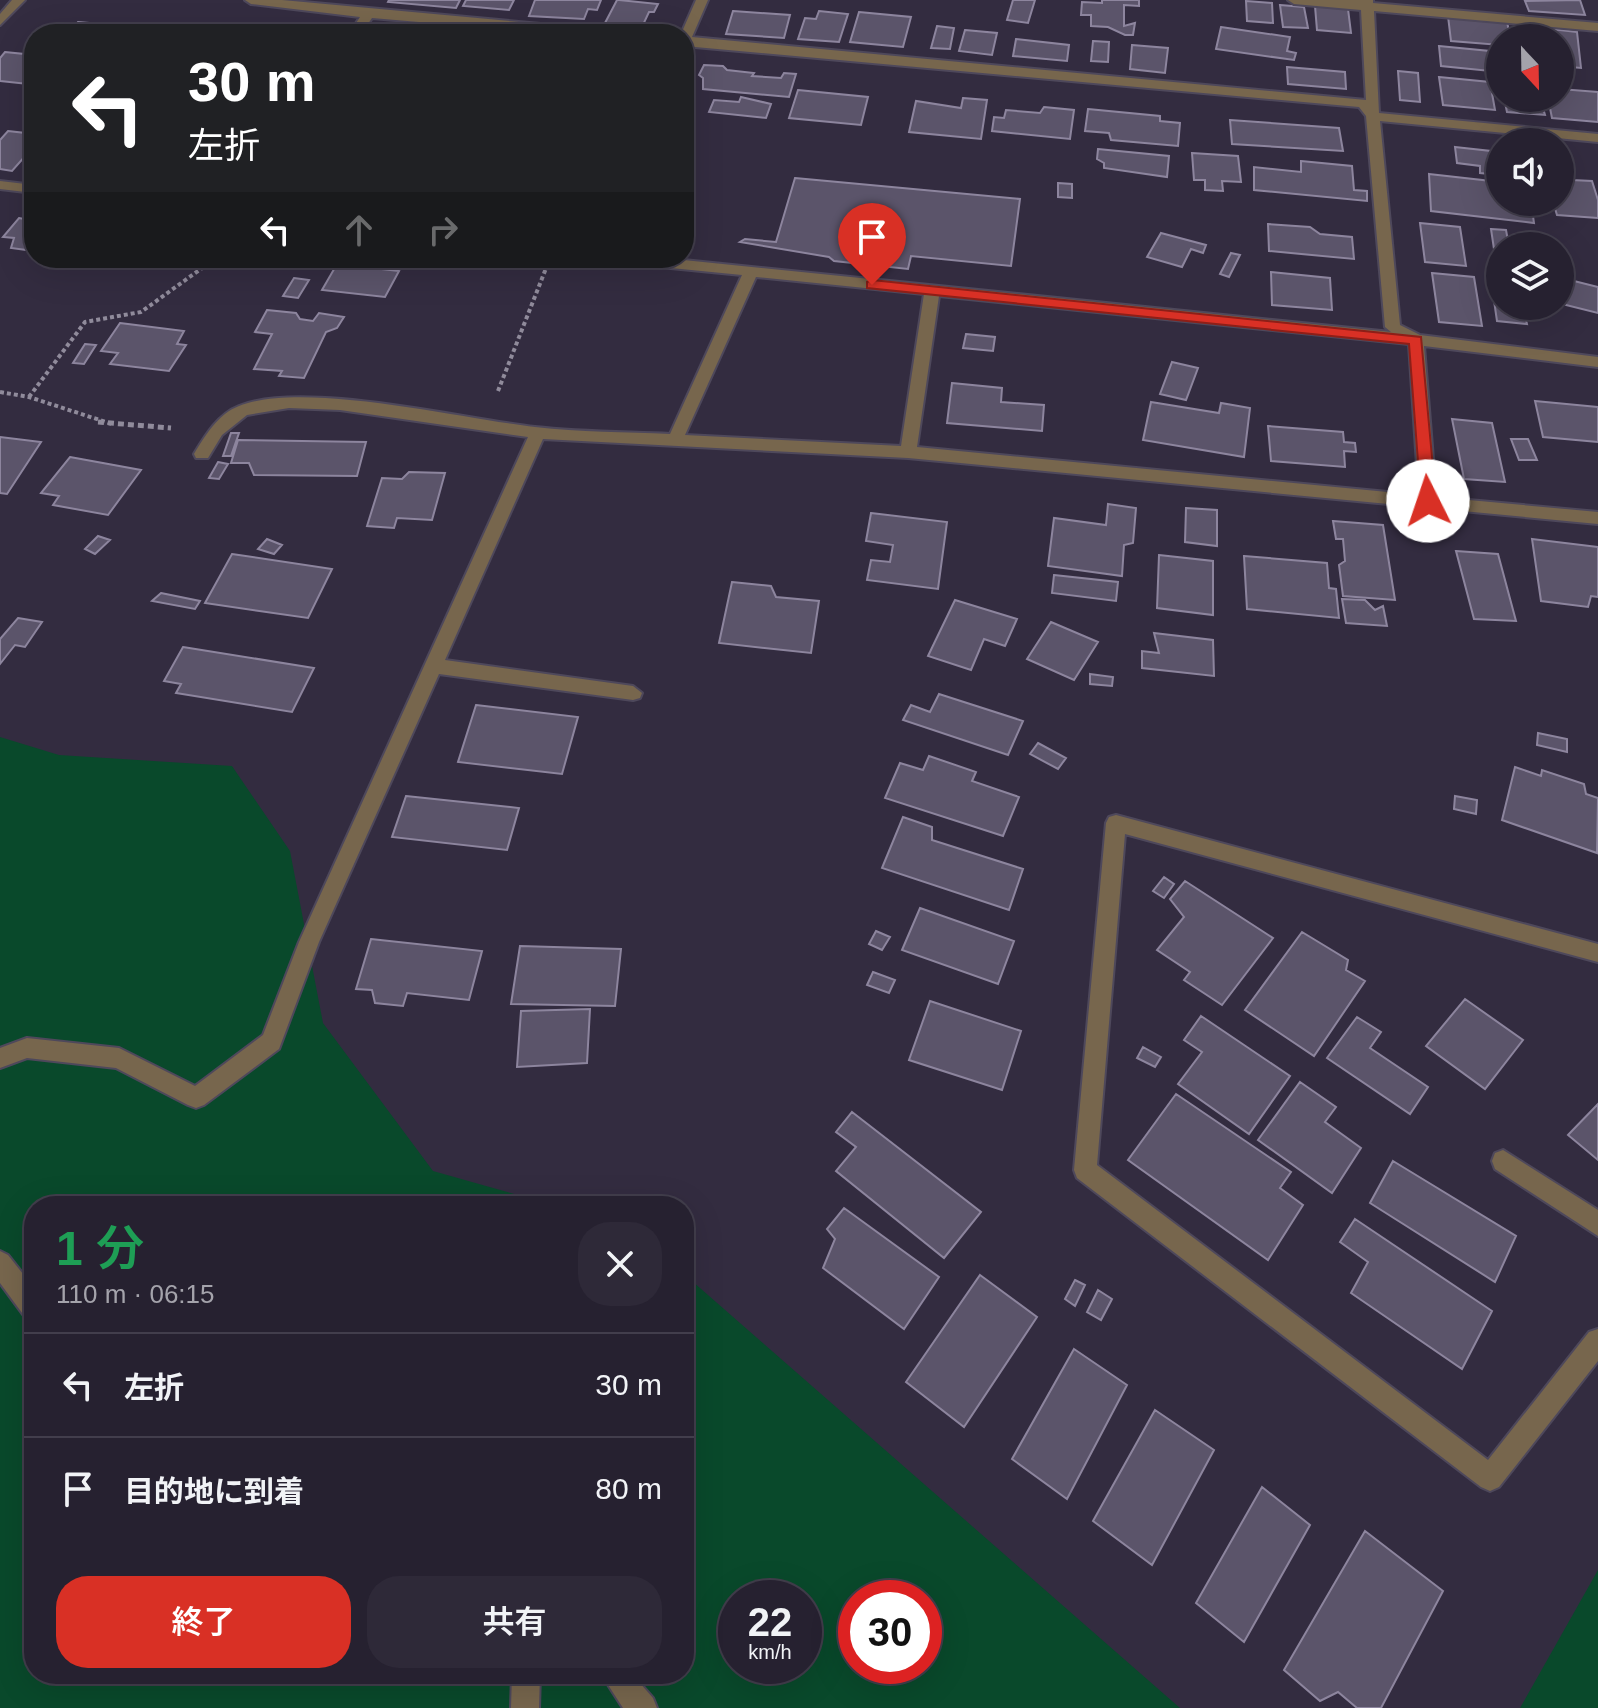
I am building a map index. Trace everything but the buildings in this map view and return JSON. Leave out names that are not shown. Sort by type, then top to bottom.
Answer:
[{"type":"street","points":[[0,21],[19,0]]},
{"type":"street","points":[[255,0],[487,24]]},
{"type":"street","points":[[691,24],[702,0]]},
{"type":"street","points":[[1294,0],[1367,3],[1598,27]]},
{"type":"street","points":[[1367,3],[1373,116],[1393,327],[1416,340]]},
{"type":"street","points":[[362,24],[368,14]]},
{"type":"street","points":[[694,42],[1363,103],[1373,116],[1598,138]]},
{"type":"street","points":[[0,185],[24,188]]},
{"type":"street","points":[[694,266],[1416,340],[1598,362]]},
{"type":"street","points":[[675,440],[751,272]]},
{"type":"street","points":[[908,452],[932,291]]},
{"type":"street","points":[[1416,340],[1428,501]]},
{"type":"street","points":[[202,454],[216,431],[242,410],[289,403],[340,405],[538,433],[908,452],[1598,518]]},
{"type":"street","points":[[0,1058],[27,1048],[119,1058],[196,1098],[271,1042],[309,942],[538,433]]},
{"type":"street","points":[[433,666],[633,693]]},
{"type":"street","points":[[1598,953],[1116,823],[1085,1170],[1490,1478],[1598,1341]]},
{"type":"street","points":[[1503,1161],[1598,1224]]},
{"type":"street","points":[[0,1263],[24,1295]]},
{"type":"street","points":[[525,1708],[526,1684]]},
{"type":"street","points":[[622,1684],[643,1708]]},
{"type":"path","points":[[29,397],[85,322],[141,312],[202,268]]},
{"type":"path","points":[[485,425],[546,268]]},
{"type":"path","points":[[0,392],[29,397],[102,423],[216,431]]},
{"type":"green space","points":[[0,737],[59,755],[232,766],[290,851],[323,1023],[433,1171],[522,1196],[24,1196],[24,1684],[694,1684],[694,1283],[1180,1708],[0,1708]]},
{"type":"green space","points":[[1598,1570],[1598,1708],[1520,1708]]},
{"type":"route","points":[[872,285],[1416,340],[1428,501]]}]
